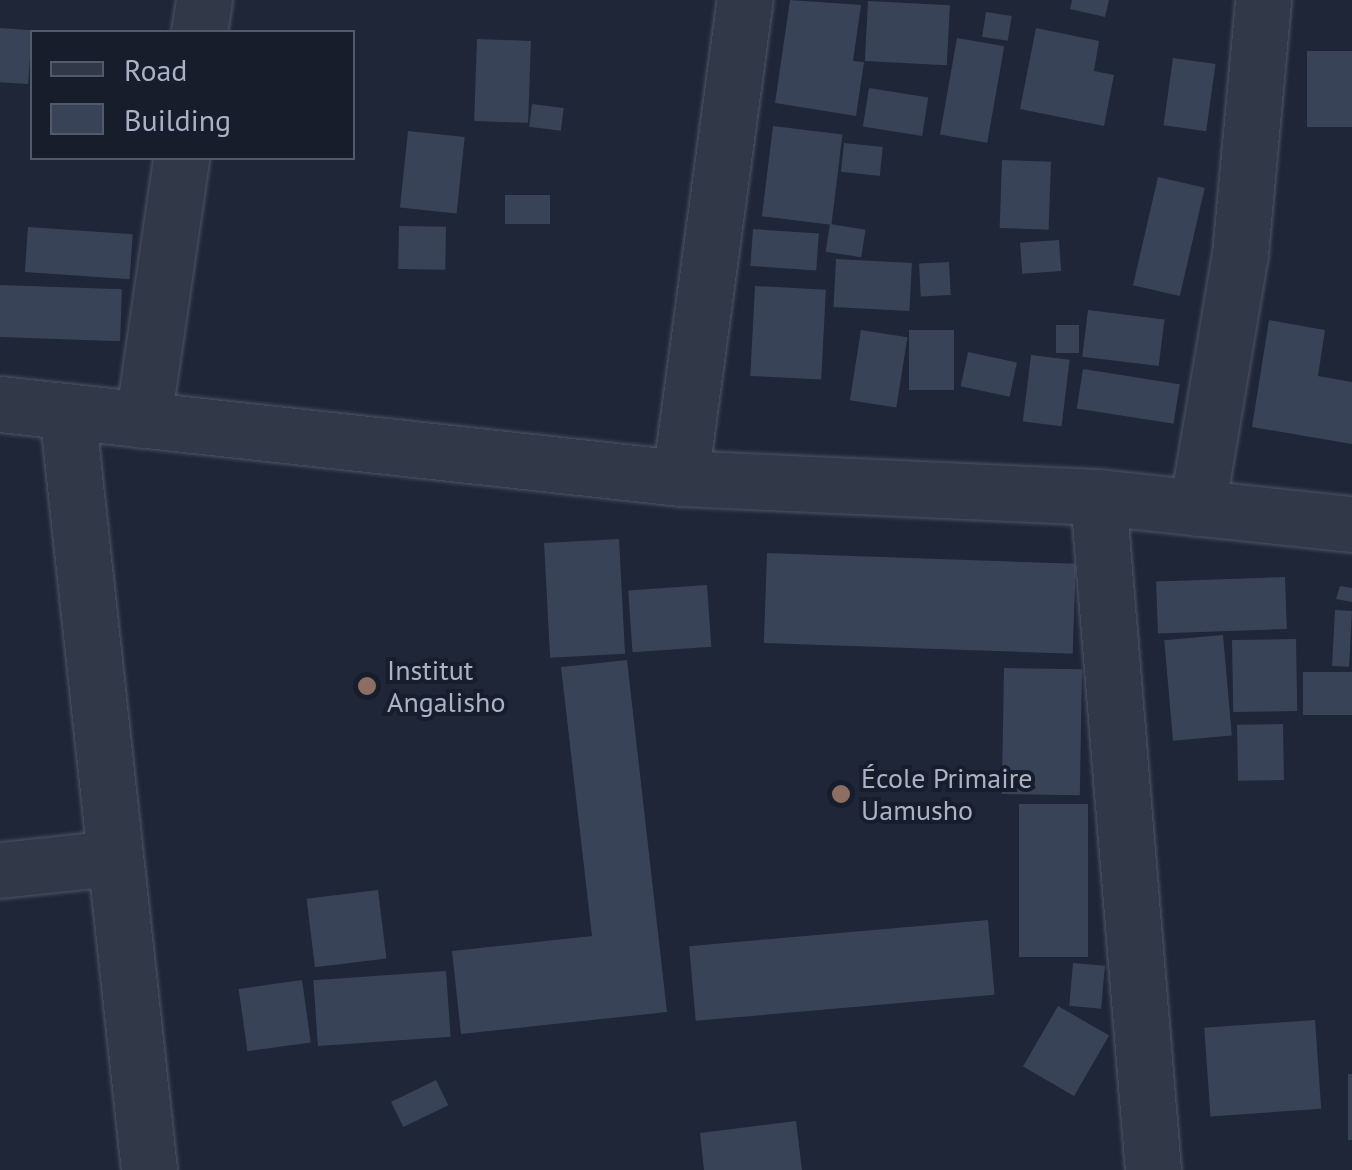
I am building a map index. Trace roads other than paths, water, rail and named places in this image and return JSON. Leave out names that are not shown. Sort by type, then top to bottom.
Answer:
[{"type":"street","points":[[199,30],[204,0]]},
{"type":"street","points":[[680,478],[745,0]]},
{"type":"street","points":[[1197,508],[1240,254],[1263,0]]},
{"type":"street","points":[[143,420],[181,160]]},
{"type":"street","points":[[0,404],[680,478],[1098,497],[1352,524]]},
{"type":"street","points":[[67,411],[112,858],[149,1170]]},
{"type":"street","points":[[1098,497],[1153,1170]]},
{"type":"street","points":[[0,870],[112,858]]},
{"type":"place","name":"Institut Angalisho","points":[[367,686]]},
{"type":"place","name":"École Primaire Uamusho","points":[[841,794]]}]
